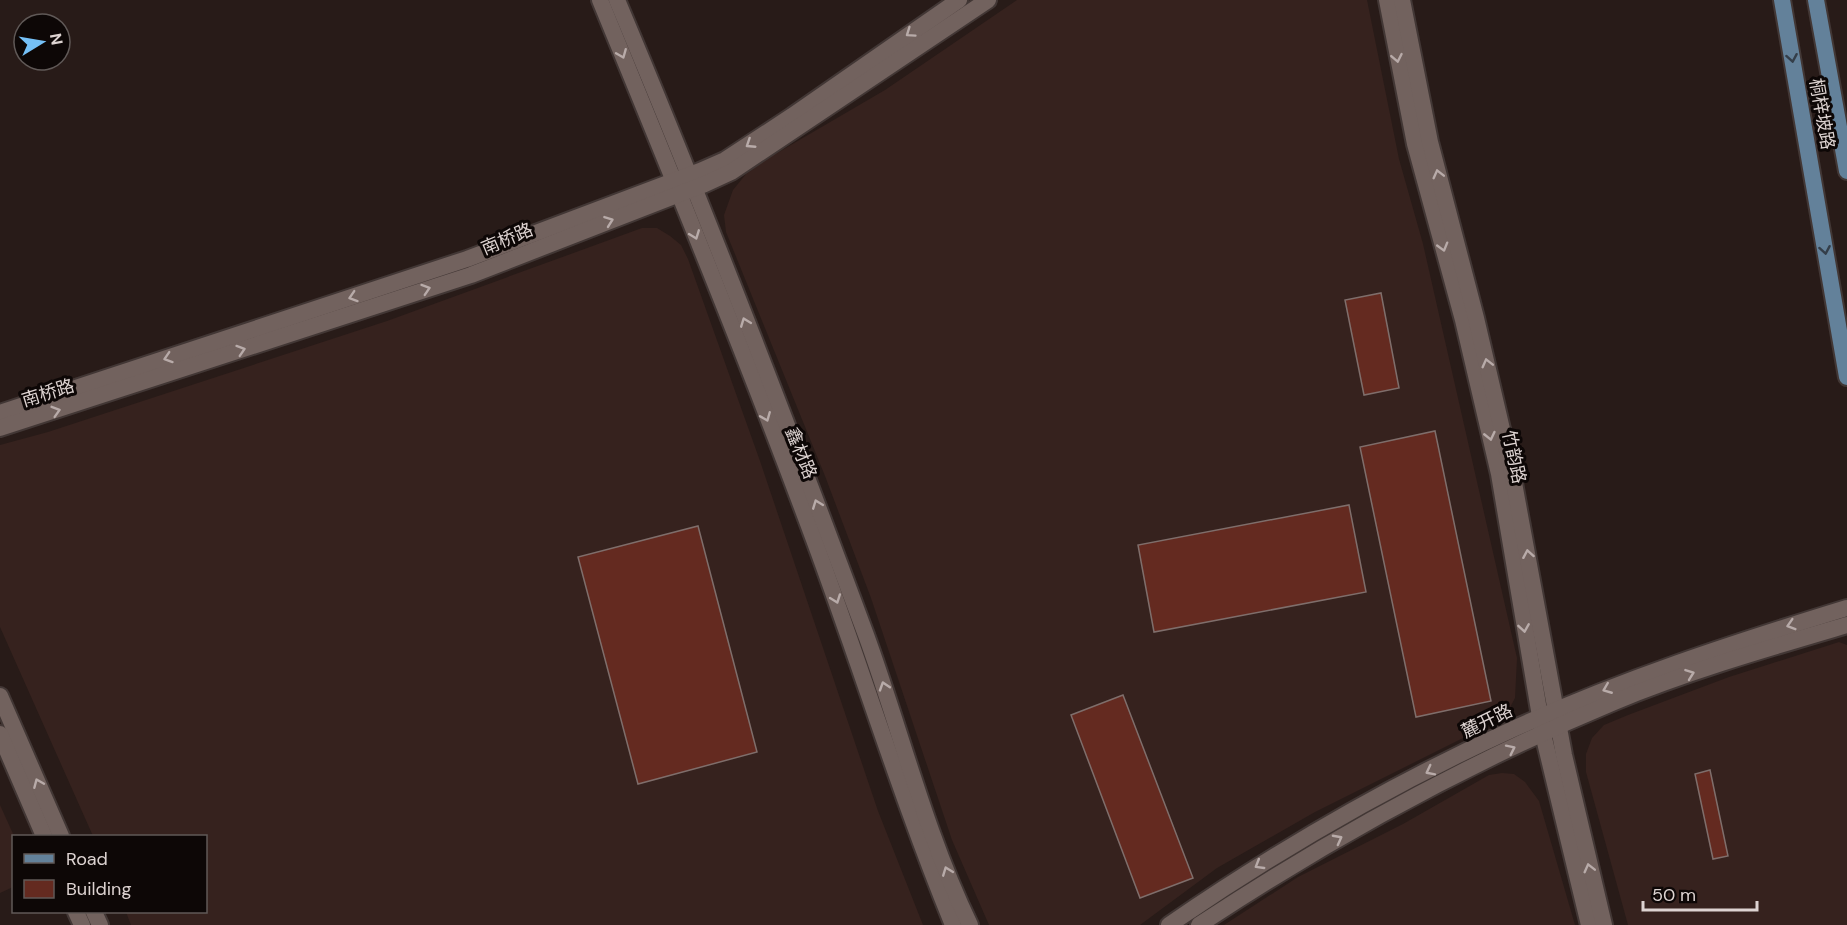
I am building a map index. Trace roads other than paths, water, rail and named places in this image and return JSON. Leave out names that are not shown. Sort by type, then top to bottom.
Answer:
[{"type":"main road","name":"鑫材路","points":[[600,0],[684,185],[831,539],[879,670],[931,826],[970,925]]},
{"type":"main road","name":"鑫材路","points":[[617,0],[953,925]]},
{"type":"main road","name":"南桥路","points":[[0,428],[471,275],[684,185],[792,117],[959,0]]},
{"type":"main road","name":"南桥路","points":[[0,413],[684,185],[731,172],[988,0]]},
{"type":"main road","name":"竹韵路","points":[[1387,0],[1415,144],[1463,320],[1499,474],[1589,925]]},
{"type":"main road","name":"竹韵路","points":[[1402,0],[1430,142],[1476,318],[1512,472],[1549,722],[1605,925]]},
{"type":"main road","name":"桐梓坡路","points":[[1782,0],[1847,377]]},
{"type":"main road","name":"桐梓坡路","points":[[1816,0],[1847,171]]},
{"type":"main road","name":"麓开路","points":[[1198,925],[1318,850],[1549,722],[1698,656],[1847,608]]},
{"type":"main road","name":"麓开路","points":[[1170,925],[1238,878],[1309,835],[1481,745],[1703,670],[1847,625]]},
{"type":"main road","points":[[0,696],[60,835]]},
{"type":"main road","points":[[0,734],[43,835]]}]
